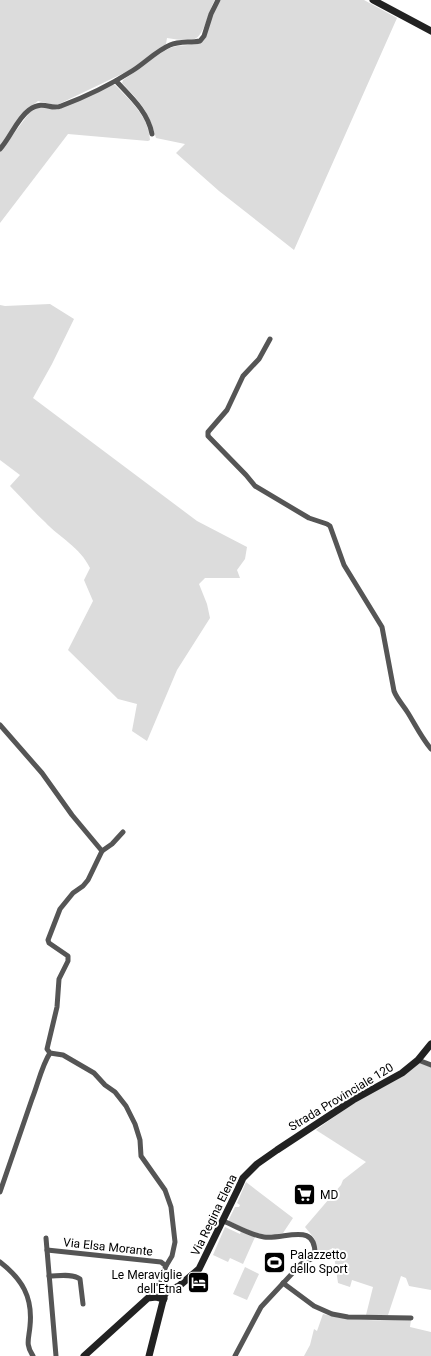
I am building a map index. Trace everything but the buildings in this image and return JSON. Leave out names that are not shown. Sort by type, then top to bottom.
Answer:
[{"type":"street","points":[[0,149],[28,111],[36,106],[42,104],[59,107],[116,81],[170,45],[200,41],[204,36],[211,14],[218,0]]},
{"type":"street","points":[[378,1],[431,31]]},
{"type":"street","points":[[116,81],[139,106],[148,122],[152,134]]},
{"type":"street","points":[[270,339],[258,359],[243,376],[227,410],[208,432],[208,436],[255,486],[309,518],[330,526],[344,565],[382,628],[394,691],[420,735],[431,748]]},
{"type":"street","points":[[0,725],[42,773],[72,815],[102,852]]},
{"type":"street","points":[[50,1053],[47,1049],[57,1007],[59,979],[68,961],[68,956],[49,943],[48,940],[60,908],[73,893],[83,886],[88,880],[102,852],[124,832]]},
{"type":"street","name":"Strada Provinciale 120","points":[[257,1164],[353,1100],[402,1073],[418,1060],[431,1044]]},
{"type":"street","points":[[0,1192],[46,1059],[50,1053]]},
{"type":"street","points":[[50,1053],[63,1054],[94,1073],[104,1085],[115,1092],[126,1106],[135,1124],[140,1140],[141,1156],[164,1190],[171,1207],[176,1242],[172,1256],[160,1281],[164,1296],[149,1356]]},
{"type":"street","points":[[418,1060],[431,1065]]},
{"type":"street","name":"Via Regina Elena","points":[[164,1296],[179,1286],[199,1268],[244,1178],[257,1164]]},
{"type":"street","points":[[223,1221],[258,1236],[264,1237],[299,1234],[310,1238],[315,1245],[315,1257],[301,1264],[261,1307],[235,1356]]},
{"type":"street","points":[[46,1238],[56,1356]]},
{"type":"street","name":"Via Elsa Morante","points":[[47,1250],[160,1262],[166,1266]]},
{"type":"street","points":[[0,1262],[14,1273],[29,1299],[30,1324],[27,1342],[33,1356]]},
{"type":"street","points":[[49,1276],[78,1277],[80,1279],[82,1304]]},
{"type":"street","points":[[283,1283],[314,1306],[332,1314],[348,1317],[411,1318]]},
{"type":"street","points":[[84,1356],[148,1298],[164,1296]]},
{"type":"shaded area","points":[[0,0],[215,0],[203,29],[196,38],[186,40],[167,38],[166,44],[128,71],[59,104],[55,105],[38,101],[24,112],[0,147]]},
{"type":"shaded area","points":[[221,0],[364,0],[397,18],[294,250],[219,191],[176,153],[185,144],[156,138],[147,114],[122,83],[123,80],[170,48],[201,43],[216,6]]},
{"type":"shaded area","points":[[115,85],[138,110],[146,124],[150,140],[68,134],[0,223],[0,152],[30,112],[40,107],[57,110]]},
{"type":"shaded area","points":[[50,304],[74,319],[52,364],[33,398],[197,521],[247,547],[245,559],[237,570],[240,578],[205,578],[199,584],[207,604],[210,618],[177,670],[147,741],[132,731],[137,704],[118,699],[68,650],[93,601],[84,580],[90,568],[81,554],[51,528],[10,486],[20,475],[0,460],[0,305]]},
{"type":"shaded area","points":[[419,1063],[431,1067],[431,1290],[409,1286],[406,1278],[401,1276],[388,1315],[366,1315],[373,1287],[352,1280],[350,1287],[338,1283],[333,1248],[319,1255],[314,1238],[305,1227],[341,1185],[343,1180],[366,1162],[316,1130],[353,1103],[405,1075]]},
{"type":"shaded area","points":[[246,1182],[293,1218],[283,1233],[269,1235],[256,1233],[229,1221],[235,1207],[239,1207],[240,1205],[237,1203]]},
{"type":"shaded area","points":[[225,1227],[240,1234],[241,1231],[255,1237],[243,1264],[230,1258],[228,1262],[213,1255]]},
{"type":"shaded area","points":[[245,1267],[259,1274],[247,1300],[233,1294]]},
{"type":"shaded area","points":[[323,1314],[334,1317],[356,1319],[411,1320],[410,1327],[431,1332],[431,1356],[304,1356],[310,1345],[314,1329],[317,1331]]},
{"type":"place","name":"MD","points":[[305,1195]]},
{"type":"place","name":"Palazzetto dello Sport","points":[[274,1262]]},
{"type":"place","name":"Le Meraviglie dell'Etna","points":[[198,1282]]}]
